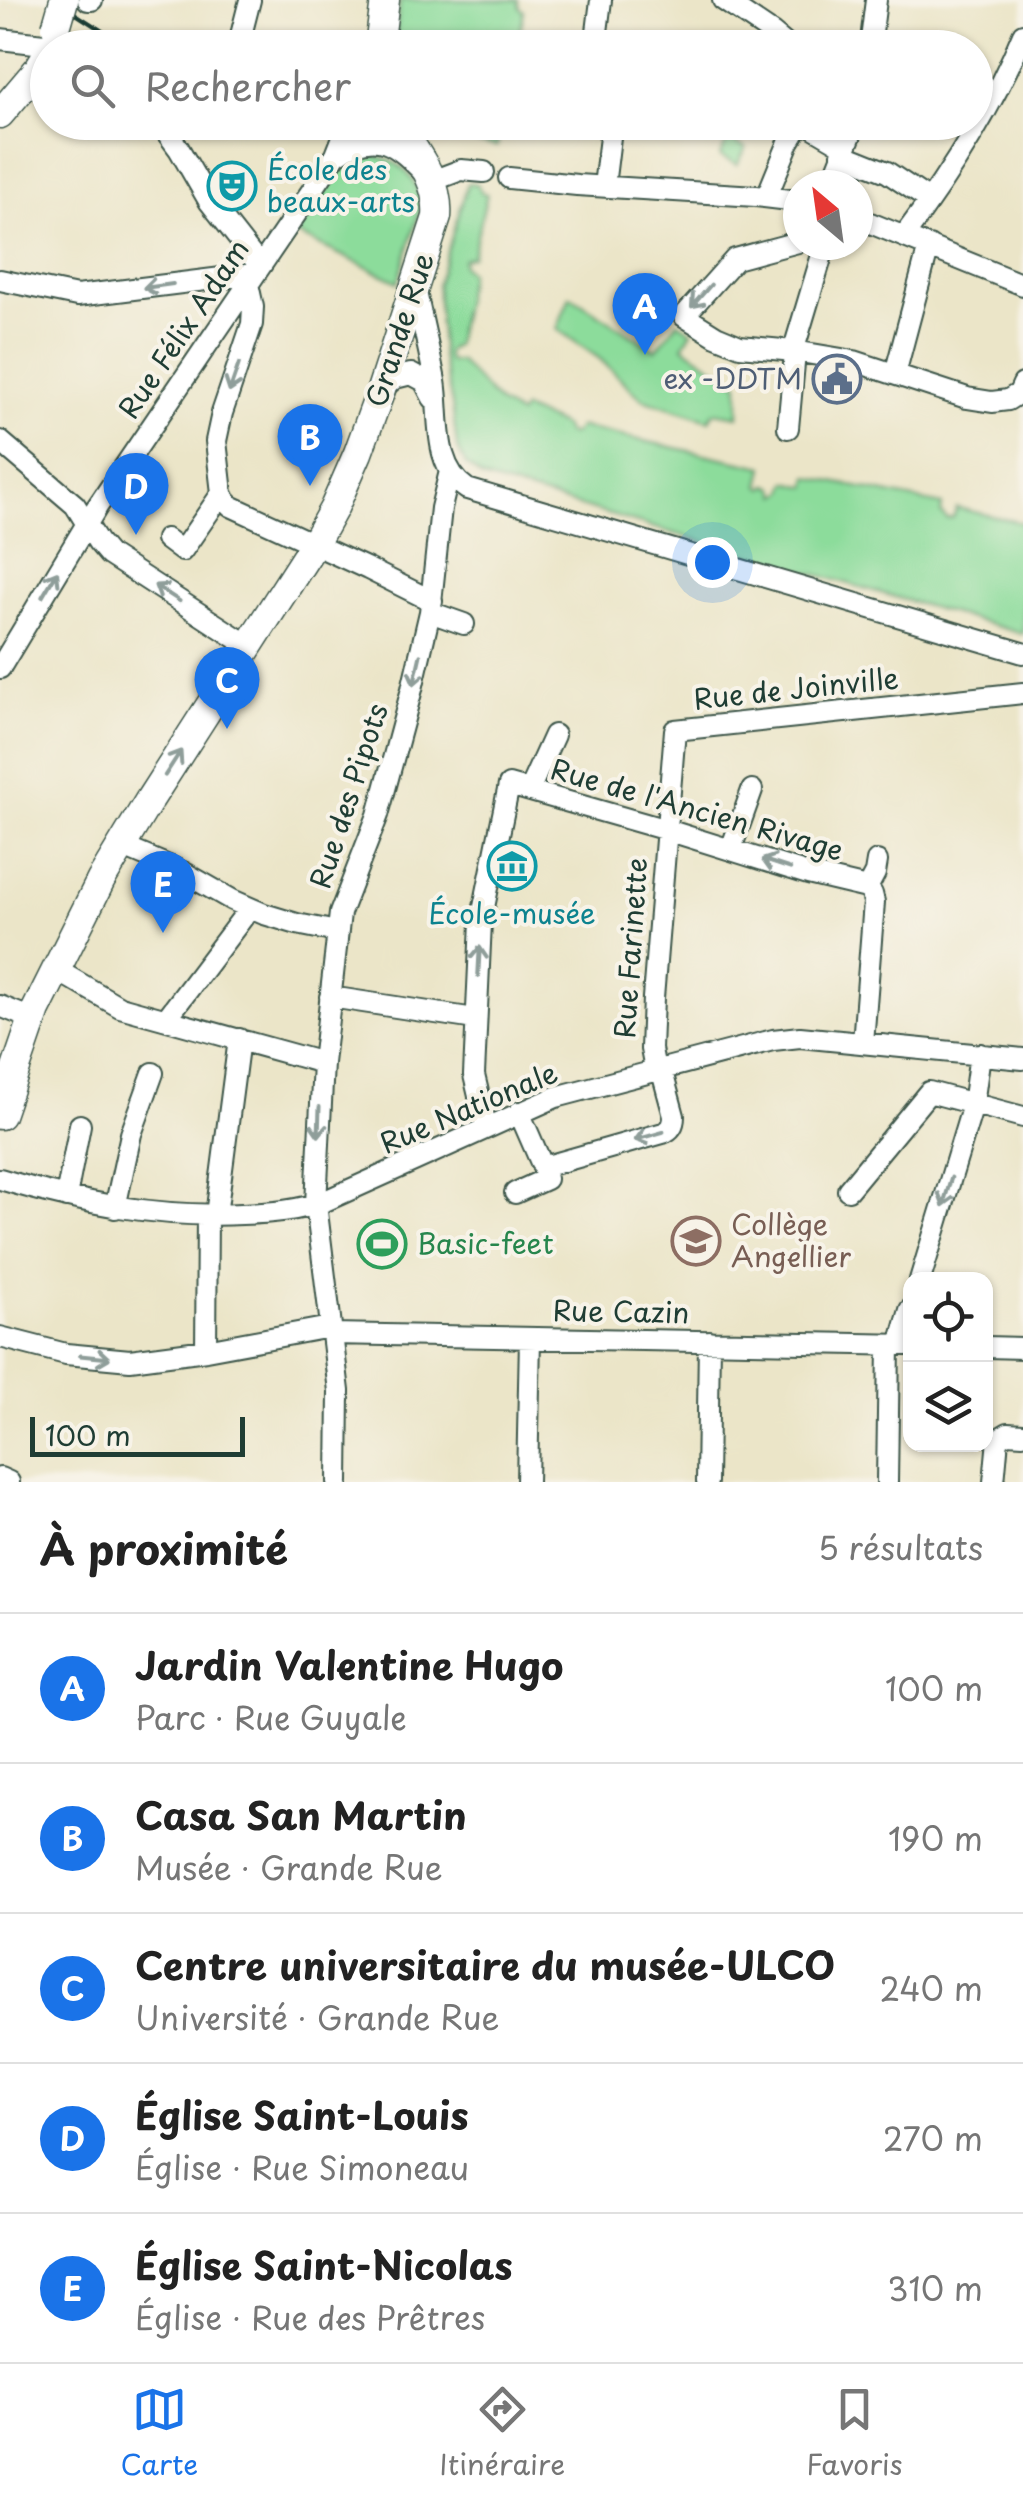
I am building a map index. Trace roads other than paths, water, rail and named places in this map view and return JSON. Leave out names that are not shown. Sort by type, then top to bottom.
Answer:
[{"type":"main road","points":[[59,30],[64,0]]},
{"type":"main road","points":[[0,114],[30,79]]},
{"type":"main road","points":[[407,140],[432,180]]},
{"type":"main road","name":"Grande Rue","points":[[0,1115],[32,1020],[121,846],[314,544],[350,472],[381,390],[436,217],[437,198],[432,180]]},
{"type":"street","points":[[242,30],[250,0]]},
{"type":"street","points":[[598,30],[601,0]]},
{"type":"street","points":[[722,0],[767,30]]},
{"type":"street","points":[[872,30],[876,0]]},
{"type":"street","points":[[993,100],[1023,34]]},
{"type":"street","points":[[0,39],[30,42]]},
{"type":"street","points":[[172,140],[254,274],[252,324],[216,441],[226,501],[464,624]]},
{"type":"street","name":"Rue Félix Adam","points":[[0,668],[9,634],[336,155],[341,140]]},
{"type":"street","points":[[336,155],[356,143],[382,140],[396,147],[432,180],[461,170],[484,172]]},
{"type":"street","points":[[604,186],[609,140]]},
{"type":"street","points":[[510,178],[782,199],[790,140]]},
{"type":"street","points":[[829,140],[927,199]]},
{"type":"street","points":[[837,170],[848,140]]},
{"type":"street","points":[[904,236],[970,140]]},
{"type":"street","points":[[873,224],[927,250],[1023,285]]},
{"type":"street","points":[[783,246],[735,260],[684,316],[740,346],[854,361],[967,398],[992,402],[1019,391]]},
{"type":"street","points":[[895,374],[927,250]]},
{"type":"street","points":[[788,428],[794,351],[820,260]]},
{"type":"street","points":[[0,280],[77,296],[254,274]]},
{"type":"street","name":"Rue des Pipots","points":[[338,1482],[338,1391],[316,1204],[323,1063],[337,932],[342,906],[378,815],[412,690],[431,607],[441,508],[450,471],[442,454],[435,383],[415,286]]},
{"type":"street","name":"Rue des Pipots","points":[[381,390],[396,378],[415,375],[427,385],[436,410]]},
{"type":"street","points":[[0,441],[70,500],[109,554],[248,646]]},
{"type":"street","points":[[450,471],[459,484],[472,492],[1023,653]]},
{"type":"street","points":[[166,539],[182,551],[222,493]]},
{"type":"street","name":"Rue de Joinville","points":[[667,830],[675,730],[1023,693]]},
{"type":"street","points":[[486,1126],[474,1075],[482,915],[519,788],[554,735]]},
{"type":"street","name":"Rue de l'Ancien Rivage","points":[[519,788],[868,889]]},
{"type":"street","points":[[731,850],[752,790]]},
{"type":"street","name":"Rue Farinette","points":[[543,1166],[663,1133],[673,1125],[674,1116],[651,1049],[667,830]]},
{"type":"street","points":[[121,846],[250,908],[288,922],[337,932]]},
{"type":"street","points":[[864,1042],[874,902],[868,889],[877,861]]},
{"type":"street","points":[[166,1020],[250,908]]},
{"type":"street","points":[[56,969],[115,1006],[323,1063]]},
{"type":"street","points":[[330,997],[476,1019]]},
{"type":"street","points":[[0,1006],[32,1020]]},
{"type":"street","name":"Rue Nationale","points":[[0,1179],[115,1208],[167,1214],[268,1212],[316,1204],[556,1097],[781,1038],[800,1036],[1023,1058]]},
{"type":"street","points":[[206,1350],[212,1215],[238,1039]]},
{"type":"street","points":[[922,1272],[974,1105],[980,1054]]},
{"type":"street","points":[[115,1208],[131,1134],[153,1073]]},
{"type":"street","points":[[848,1190],[929,1092],[1023,1117]]},
{"type":"street","points":[[515,1193],[546,1179],[519,1112]]},
{"type":"street","points":[[66,1197],[80,1125]]},
{"type":"street","name":"Rue Cazin","points":[[0,1337],[66,1354],[114,1359],[206,1350],[330,1330],[900,1345]]},
{"type":"street","points":[[527,1482],[530,1338]]},
{"type":"street","points":[[707,1482],[709,1342]]},
{"type":"street","points":[[887,1482],[900,1345]]},
{"type":"street","points":[[993,1347],[1023,1348]]},
{"type":"street","points":[[994,1482],[998,1439],[1008,1433],[1023,1434]]},
{"type":"street","points":[[0,1478],[9,1482]]},
{"type":"railway","points":[[54,0],[101,30]]},
{"type":"place","name":"École des beaux-arts","points":[[232,186]]},
{"type":"place","name":"Jardin Valentine Hugo","points":[[645,355]]},
{"type":"place","name":"ex -DDTM","points":[[837,379]]},
{"type":"place","name":"Casa San Martin","points":[[310,486]]},
{"type":"place","name":"Église Saint-Louis","points":[[136,535]]},
{"type":"place","name":"Centre universitaire du musée-ULCO","points":[[227,729]]},
{"type":"place","name":"École-musée","points":[[512,866]]},
{"type":"place","name":"Église Saint-Nicolas","points":[[163,933]]},
{"type":"place","name":"Collège Angellier","points":[[696,1241]]},
{"type":"place","name":"Basic-feet","points":[[382,1244]]}]
